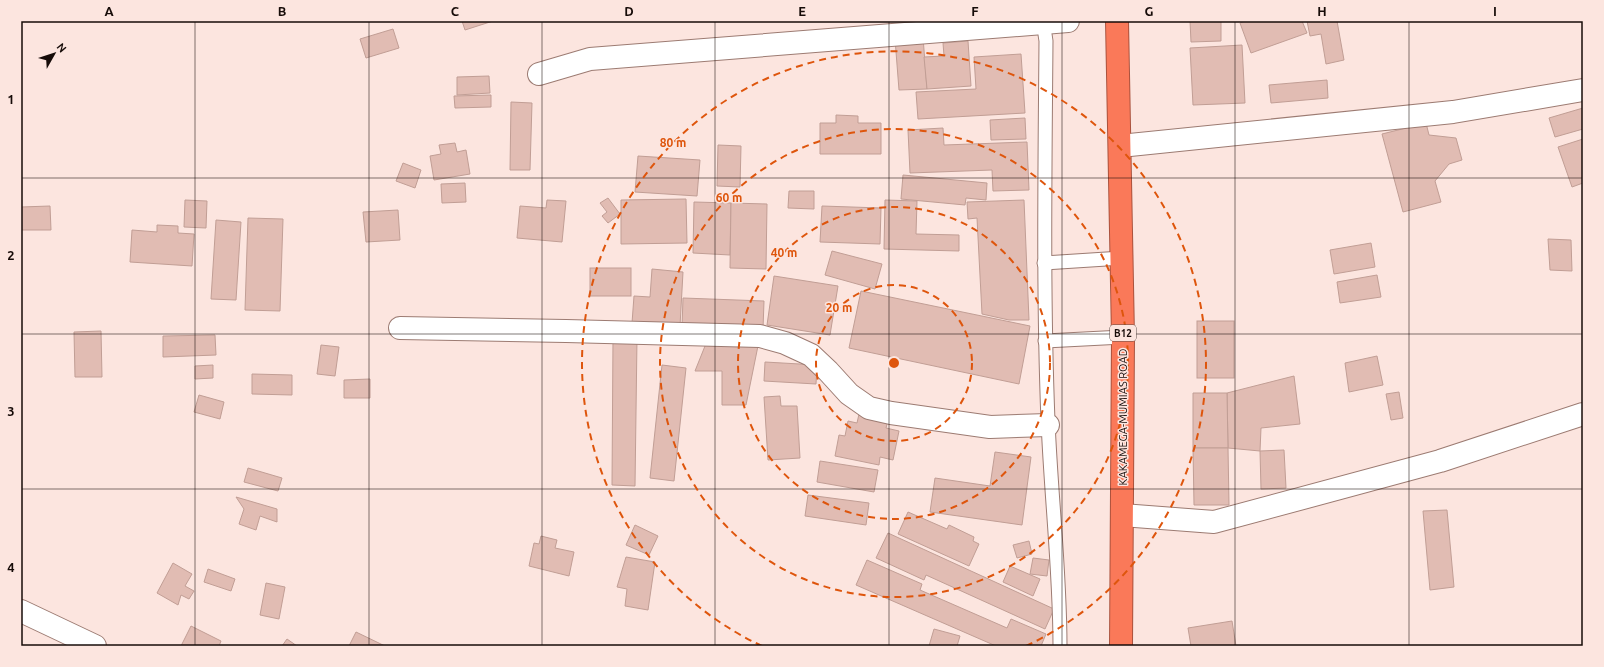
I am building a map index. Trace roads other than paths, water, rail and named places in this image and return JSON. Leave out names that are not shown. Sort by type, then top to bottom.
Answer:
[{"type":"highway","name":"KAKAMEGA-MUMIAS ROAD","points":[[1117,21],[1123,338],[1121,646]]},
{"type":"street","points":[[539,74],[590,59],[1068,21]]},
{"type":"street","points":[[1120,146],[1453,112],[1583,90]]},
{"type":"street","points":[[400,328],[760,336],[785,343],[811,355],[849,394],[869,408],[891,413],[990,427],[1048,426]]},
{"type":"street","points":[[1122,515],[1214,522],[1440,461],[1583,414]]},
{"type":"street","points":[[21,611],[95,646]]},
{"type":"lane","points":[[1043,22],[1046,41],[1044,263],[1045,341],[1048,426],[1056,534],[1060,646]]},
{"type":"lane","points":[[1044,263],[1122,258]]},
{"type":"lane","points":[[1045,341],[1123,338]]}]
